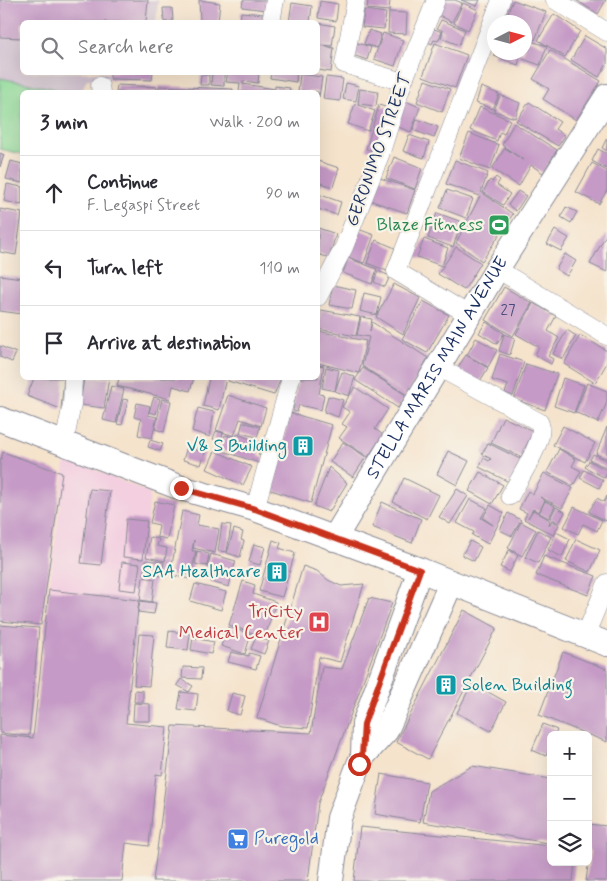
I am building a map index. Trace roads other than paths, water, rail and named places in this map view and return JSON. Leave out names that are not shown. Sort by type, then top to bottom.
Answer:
[{"type":"main road","name":"STELLA MARIS MAIN AVENUE","points":[[334,539],[497,269],[607,96]]},
{"type":"main road","points":[[0,419],[181,488],[255,509],[420,570],[607,644]]},
{"type":"main road","points":[[331,881],[339,818],[362,756],[364,724],[420,570]]},
{"type":"main road","points":[[362,756],[386,731],[451,583]]},
{"type":"street","points":[[271,20],[275,0]]},
{"type":"street","points":[[356,0],[344,64],[403,82]]},
{"type":"street","name":"GERONIMO STREET","points":[[322,278],[344,247],[376,164],[403,82],[436,0]]},
{"type":"street","points":[[469,315],[396,271],[501,0]]},
{"type":"street","points":[[555,0],[607,32]]},
{"type":"street","points":[[497,269],[605,330]]},
{"type":"street","points":[[438,367],[539,422],[542,426],[540,439],[510,496]]},
{"type":"street","points":[[64,444],[72,404],[73,380]]},
{"type":"street","points":[[255,509],[290,380]]},
{"type":"street","points":[[585,636],[607,583]]},
{"type":"place","name":"Blaze Fitness","points":[[499,225]]},
{"type":"place","name":"V& S Building","points":[[303,446]]},
{"type":"place","name":"SAA Healthcare","points":[[277,572]]},
{"type":"place","name":"TriCity Medical Center","points":[[319,622]]},
{"type":"place","name":"Solen Building","points":[[446,685]]},
{"type":"place","name":"Puregold","points":[[238,839]]}]
